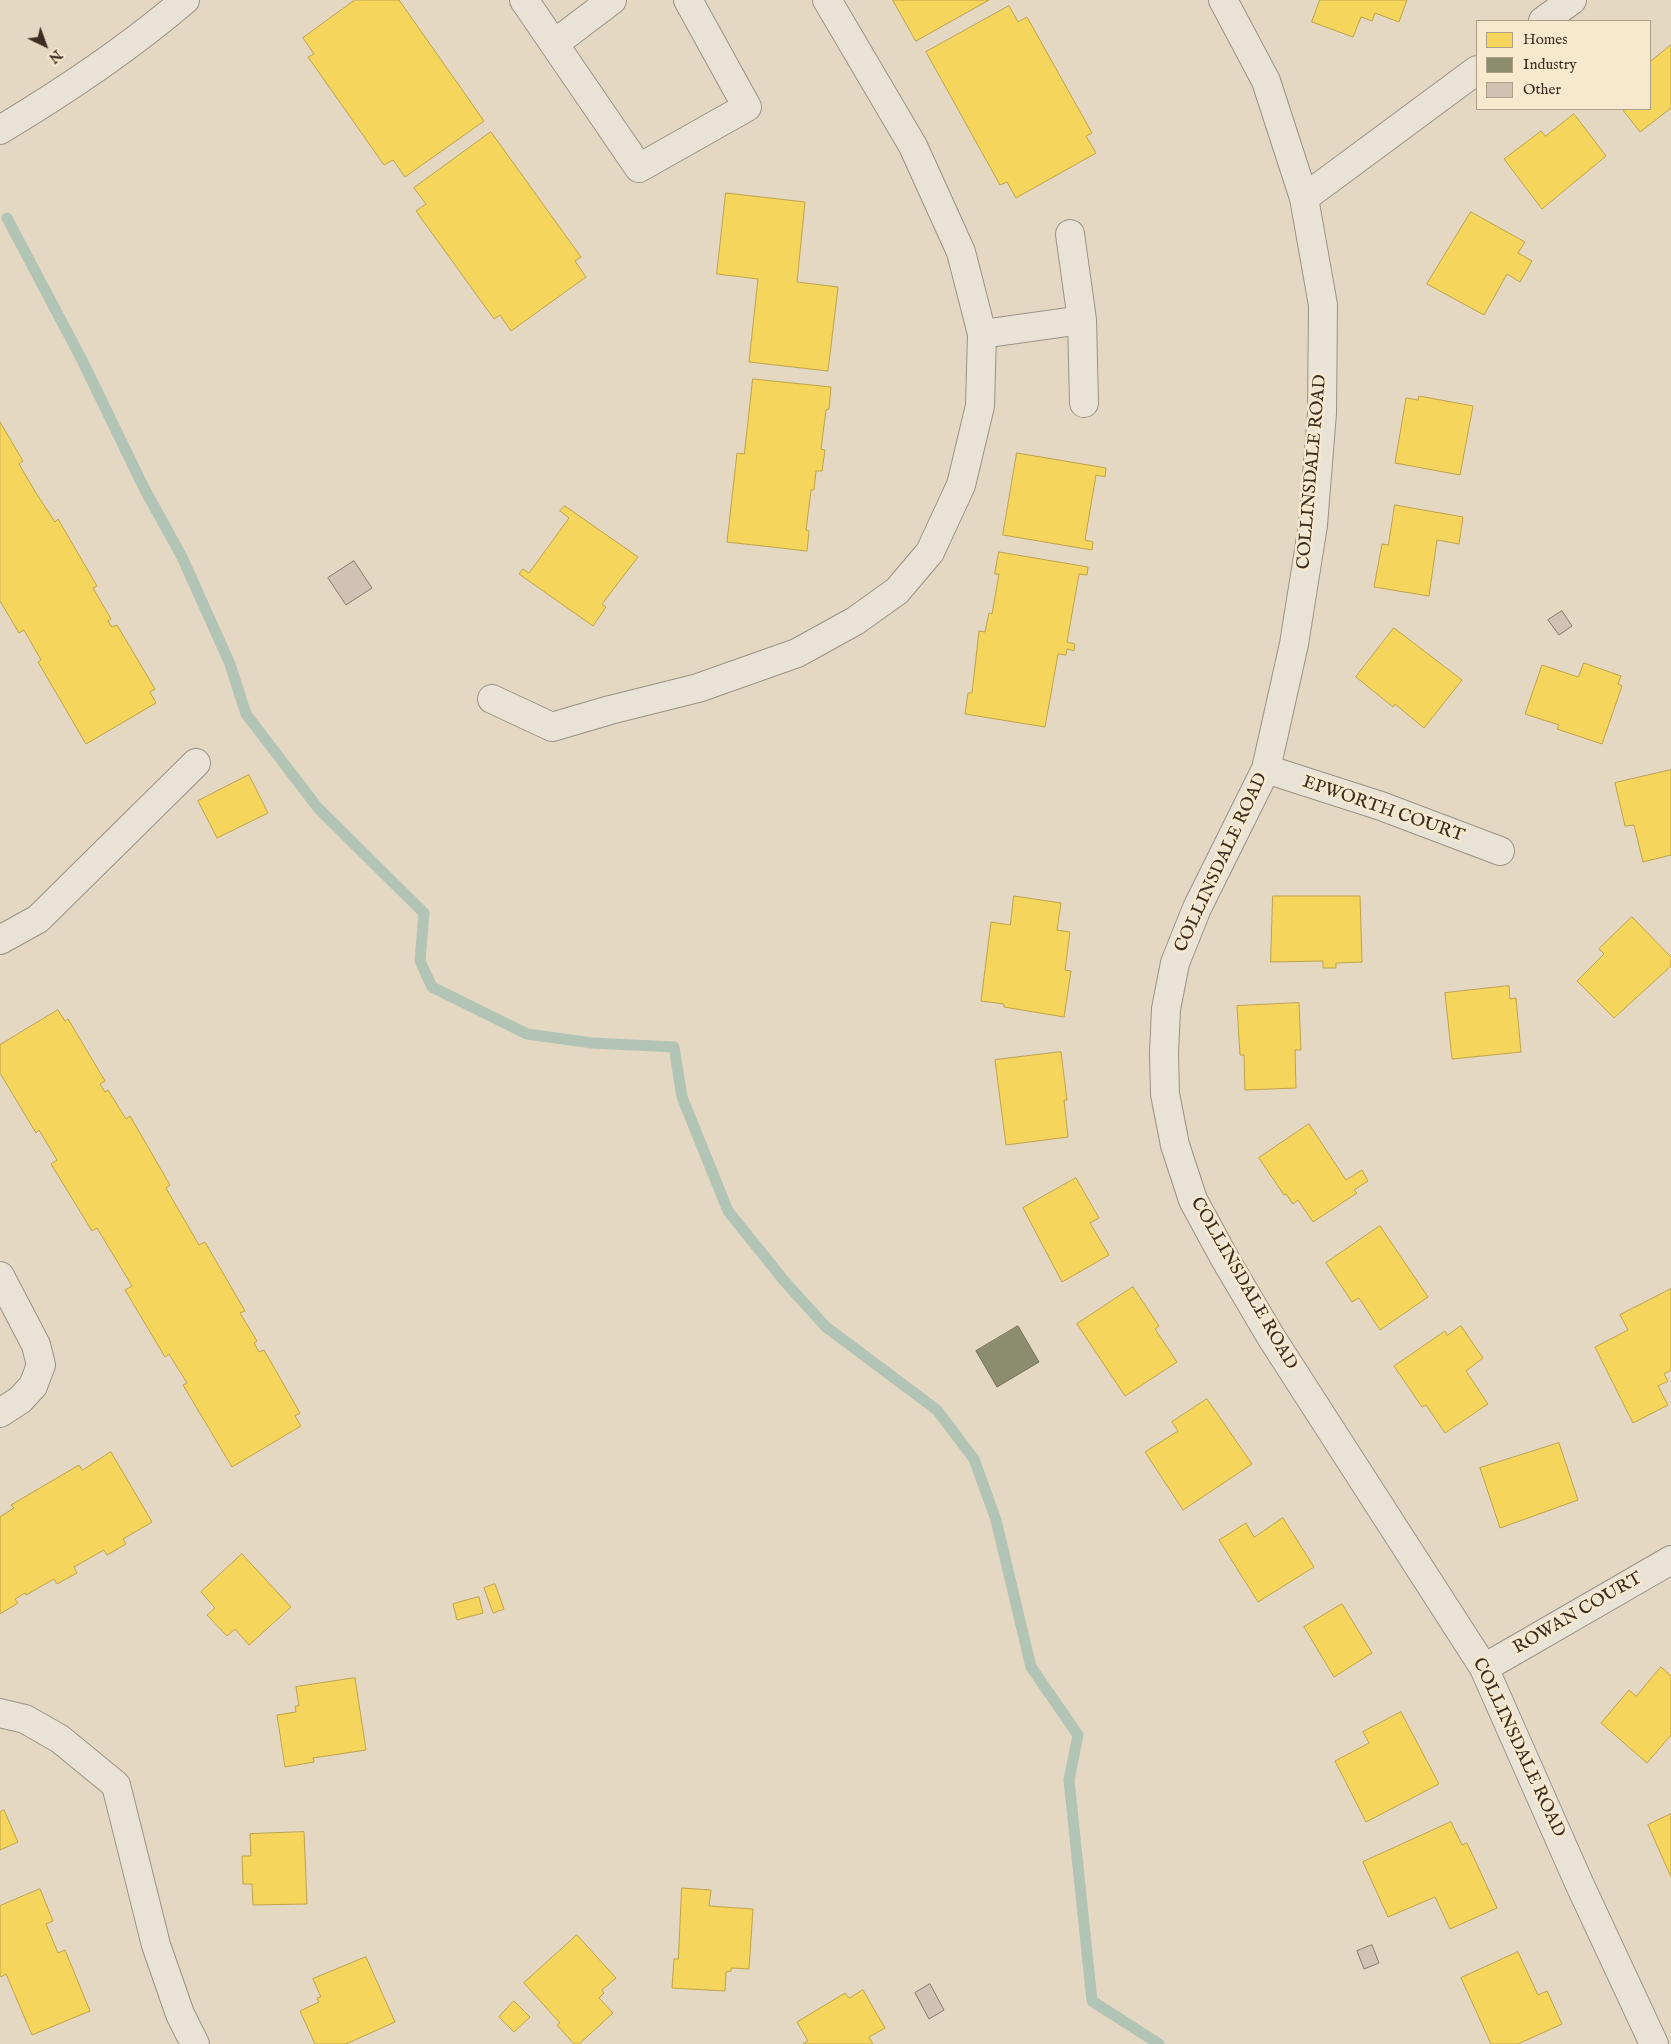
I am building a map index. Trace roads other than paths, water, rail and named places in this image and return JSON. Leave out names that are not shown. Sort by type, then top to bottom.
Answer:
[{"type":"street","points":[[0,130],[57,96],[155,26],[186,0]]},
{"type":"street","points":[[524,0],[639,168],[747,107],[688,0]]},
{"type":"street","points":[[554,44],[612,0]]},
{"type":"street","points":[[492,699],[552,727],[698,688],[797,652],[855,621],[897,591],[930,552],[962,485],[980,406],[982,334],[962,252],[913,146],[827,0]]},
{"type":"street","name":"COLLINSDALE ROAD","points":[[1223,0],[1266,81],[1304,198],[1323,305],[1322,413],[1313,525],[1296,634],[1266,770],[1197,908],[1176,963],[1166,1009],[1165,1094],[1175,1145],[1193,1200],[1271,1337],[1484,1668],[1579,1883],[1654,2044]]},
{"type":"street","points":[[1544,20],[1572,0]]},
{"type":"street","points":[[1304,198],[1476,71]]},
{"type":"street","points":[[1070,234],[1082,320],[1084,403]]},
{"type":"street","points":[[982,334],[1082,320]]},
{"type":"street","points":[[0,940],[38,919],[196,763]]},
{"type":"street","name":"EPWORTH COURT","points":[[1266,770],[1381,806],[1500,851]]},
{"type":"street","points":[[0,1276],[36,1345],[41,1365],[33,1386],[20,1400],[0,1413]]},
{"type":"street","name":"ROWAN COURT","points":[[1484,1668],[1671,1560]]},
{"type":"street","points":[[0,1713],[25,1719],[60,1739],[116,1785],[156,1945],[180,2014],[195,2044]]},
{"type":"waterway","points":[[7,218],[82,360],[144,488],[182,557],[230,664],[246,714],[318,808],[424,913],[420,961],[432,987],[527,1034],[592,1043],[674,1047],[682,1097],[728,1211],[786,1283],[826,1327],[937,1410],[974,1459],[996,1520],[1031,1667],[1078,1735],[1069,1780],[1092,2001],[1159,2044]]}]
